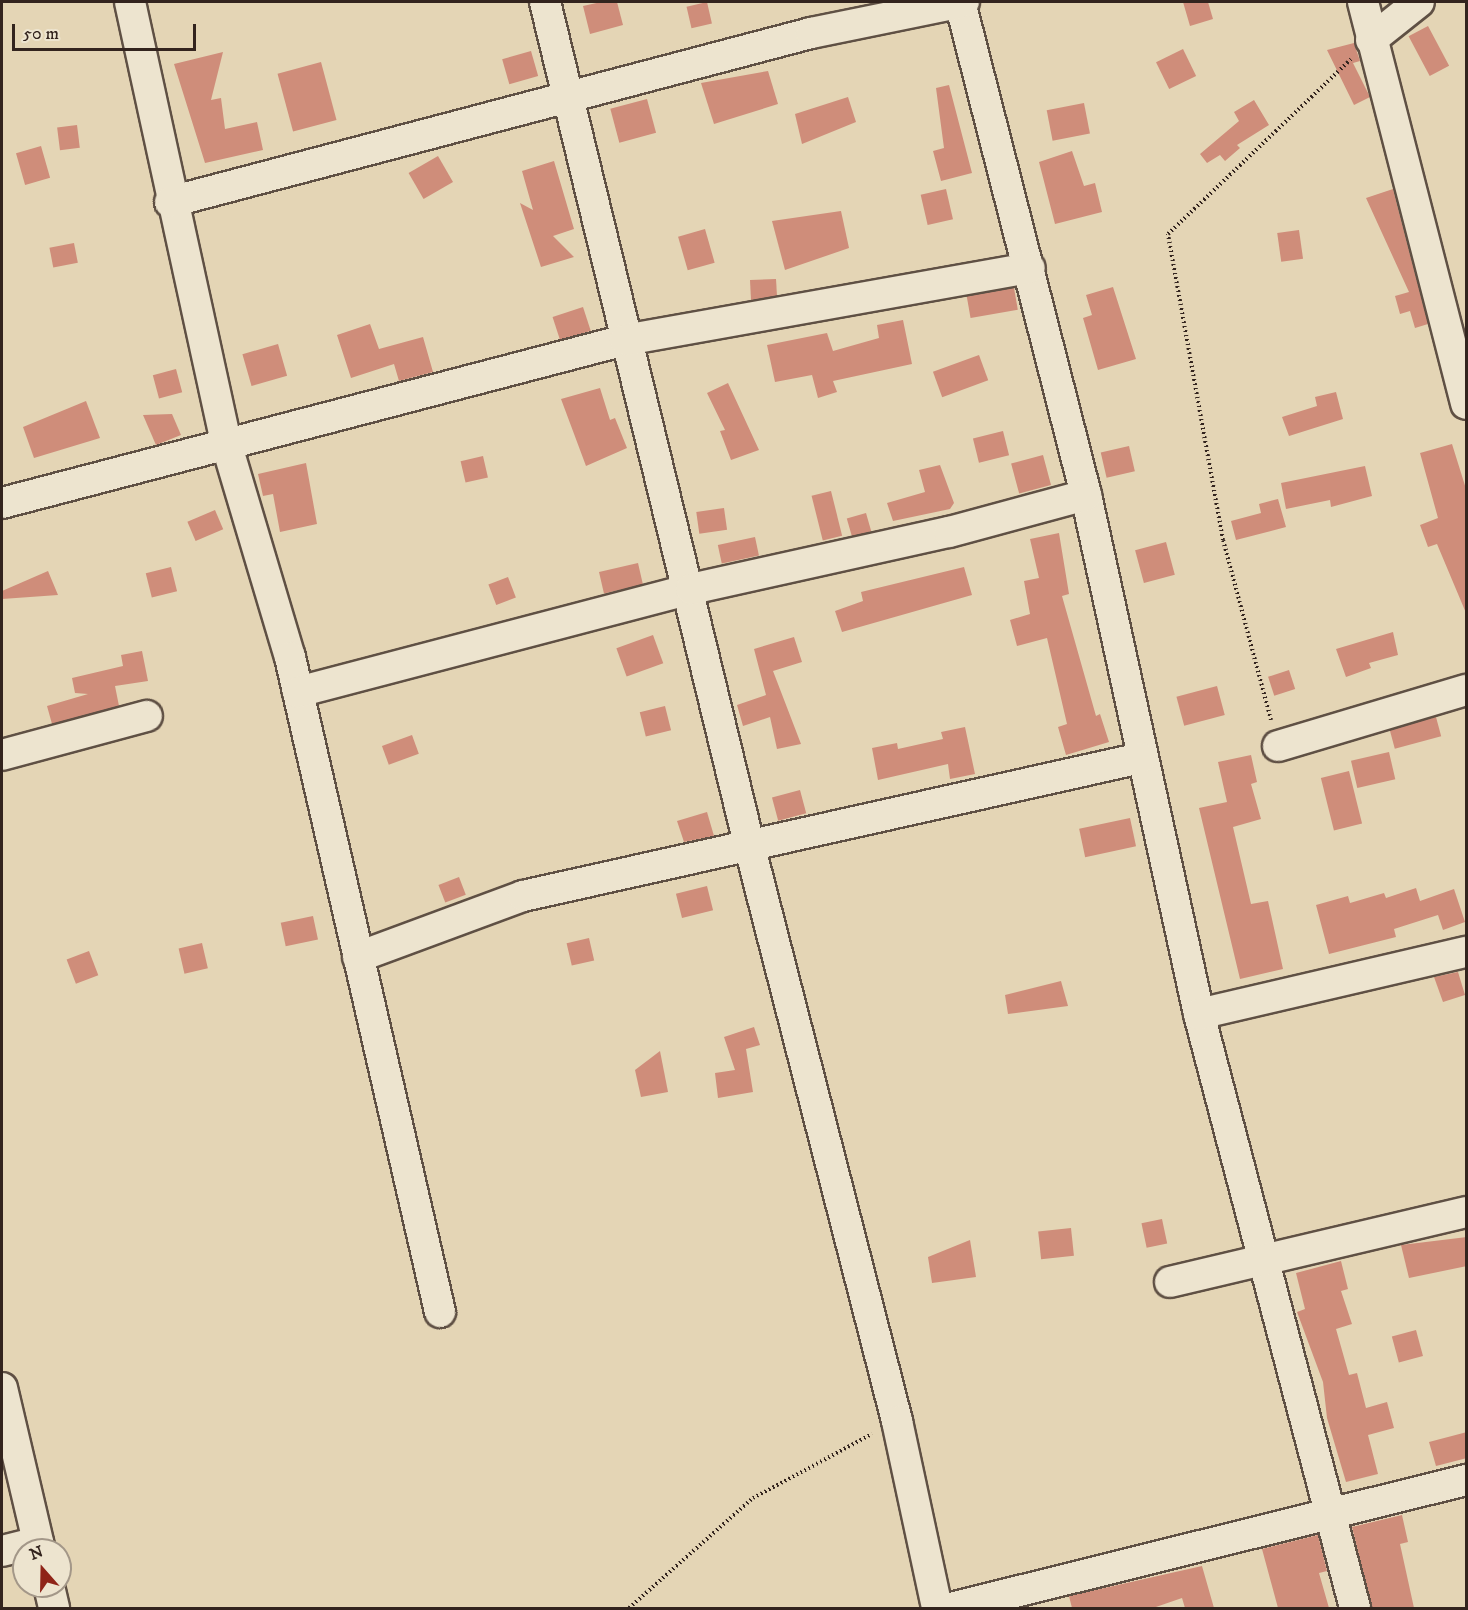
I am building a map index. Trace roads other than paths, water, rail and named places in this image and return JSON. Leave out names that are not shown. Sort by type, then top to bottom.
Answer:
[{"type":"street","points":[[130,2],[170,202],[227,446],[298,692],[440,1312]]},
{"type":"street","points":[[545,2],[626,340],[691,589],[750,848],[897,1421],[937,1608]]},
{"type":"street","points":[[170,202],[568,95],[811,33],[962,2],[1086,495],[1140,758],[1199,1014],[1265,1256],[1355,1608]]},
{"type":"street","points":[[1363,2],[1467,404]]},
{"type":"street","points":[[1371,40],[1419,2]]},
{"type":"street","points":[[2,503],[626,340],[1030,268]]},
{"type":"street","points":[[298,692],[691,589],[949,532],[1086,495]]},
{"type":"street","points":[[1278,746],[1467,690]]},
{"type":"street","points":[[2,755],[147,716]]},
{"type":"street","points":[[358,957],[523,896],[750,848],[1140,758]]},
{"type":"street","points":[[1199,1014],[1467,952]]},
{"type":"street","points":[[1170,1281],[1265,1256],[1467,1212]]},
{"type":"street","points":[[2,1389],[37,1538]]},
{"type":"street","points":[[951,1608],[1467,1480]]}]
